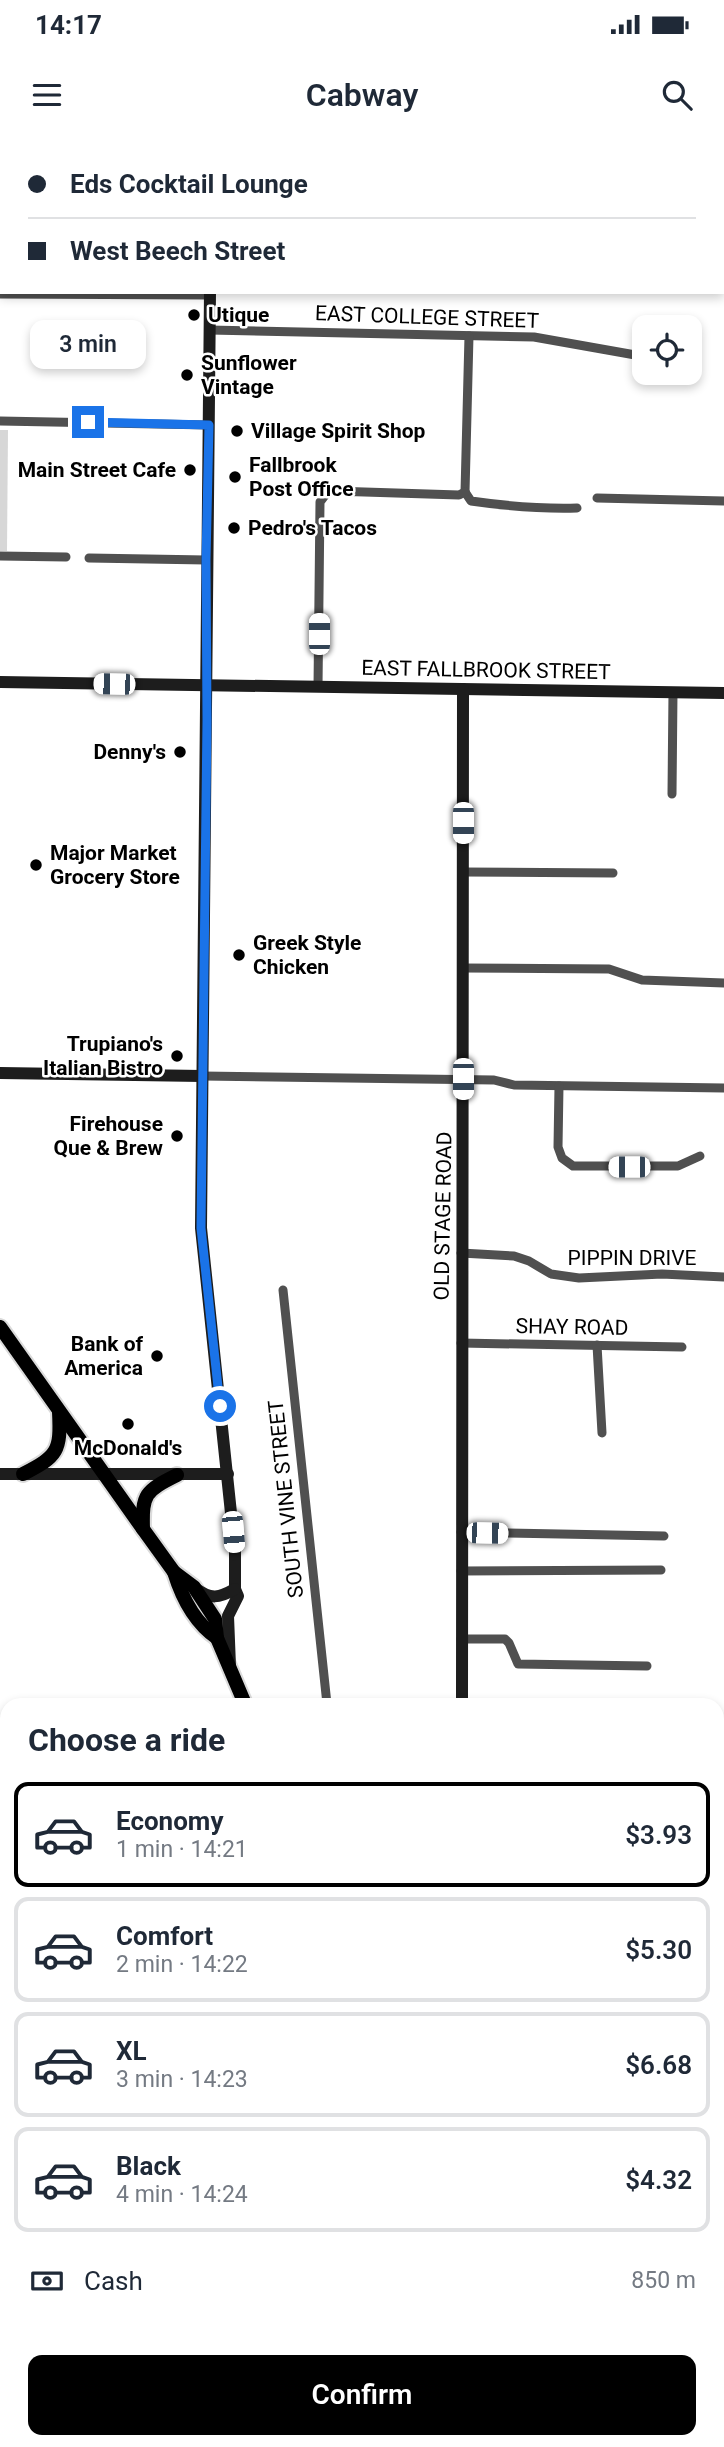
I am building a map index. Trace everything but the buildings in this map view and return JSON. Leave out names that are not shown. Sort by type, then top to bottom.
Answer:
[{"type":"main road","points":[[209,294],[201,1228],[235,1551],[237,1596],[228,1616],[230,1666]]},
{"type":"main road","name":"EAST FALLBROOK STREET","points":[[0,682],[724,693]]},
{"type":"main road","name":"OLD STAGE ROAD","points":[[461,1698],[463,690]]},
{"type":"main road","points":[[0,1073],[202,1076]]},
{"type":"main road","points":[[0,1327],[174,1572],[214,1598],[222,1598],[235,1589]]},
{"type":"main road","points":[[23,1474],[40,1466],[56,1451],[60,1431],[59,1410]]},
{"type":"main road","points":[[0,1474],[228,1474]]},
{"type":"main road","points":[[143,1530],[142,1505],[145,1496],[150,1490],[177,1475]]},
{"type":"main road","points":[[174,1572],[181,1593],[204,1628],[217,1637]]},
{"type":"main road","points":[[194,1587],[215,1619],[217,1637],[243,1698]]},
{"type":"street","name":"EAST COLLEGE STREET","points":[[209,330],[553,339],[632,354]]},
{"type":"street","points":[[469,336],[465,492],[471,500],[496,504],[577,508]]},
{"type":"street","points":[[0,421],[209,425]]},
{"type":"street","points":[[318,687],[320,502],[323,497],[333,491],[459,495],[465,492]]},
{"type":"street","points":[[597,498],[724,501]]},
{"type":"street","points":[[0,556],[66,557]]},
{"type":"street","points":[[89,558],[206,560]]},
{"type":"street","points":[[672,794],[673,692]]},
{"type":"street","points":[[463,872],[613,873]]},
{"type":"street","points":[[463,968],[609,970],[642,980],[724,983]]},
{"type":"street","points":[[202,1076],[463,1079],[494,1080],[514,1085],[724,1088]]},
{"type":"street","points":[[559,1086],[558,1147],[562,1158],[573,1166],[678,1166],[699,1156]]},
{"type":"street","name":"PIPPIN DRIVE","points":[[461,1253],[514,1256],[551,1274],[579,1279],[662,1274],[724,1277]]},
{"type":"street","name":"SOUTH VINE STREET","points":[[283,1290],[326,1698]]},
{"type":"street","name":"SHAY ROAD","points":[[461,1343],[682,1347]]},
{"type":"street","points":[[597,1345],[602,1433]]},
{"type":"street","points":[[461,1532],[664,1536]]},
{"type":"street","points":[[461,1571],[661,1570]]},
{"type":"street","points":[[461,1639],[505,1639],[518,1664],[647,1666]]},
{"type":"shaded area","points":[[0,430],[8,430],[7,551],[0,551]]},
{"type":"place","name":"Utique","points":[[194,315]]},
{"type":"place","name":"Sunflower Vintage","points":[[187,375]]},
{"type":"place","name":"Village Spirit Shop","points":[[237,431]]},
{"type":"place","name":"Main Street Cafe","points":[[190,470]]},
{"type":"place","name":"Fallbrook Post Office","points":[[235,477]]},
{"type":"place","name":"Pedro's Tacos","points":[[234,528]]},
{"type":"place","name":"Denny's","points":[[180,752]]},
{"type":"place","name":"Major Market Grocery Store","points":[[36,865]]},
{"type":"place","name":"Greek Style Chicken","points":[[239,955]]},
{"type":"place","name":"Trupiano's Italian Bistro","points":[[177,1056]]},
{"type":"place","name":"Firehouse Que & Brew","points":[[177,1136]]},
{"type":"place","name":"Bank of America","points":[[157,1356]]},
{"type":"place","name":"McDonald's","points":[[128,1424]]},
{"type":"route","points":[[88,422],[209,425],[206,512],[207,720],[201,1228],[220,1406]]}]
